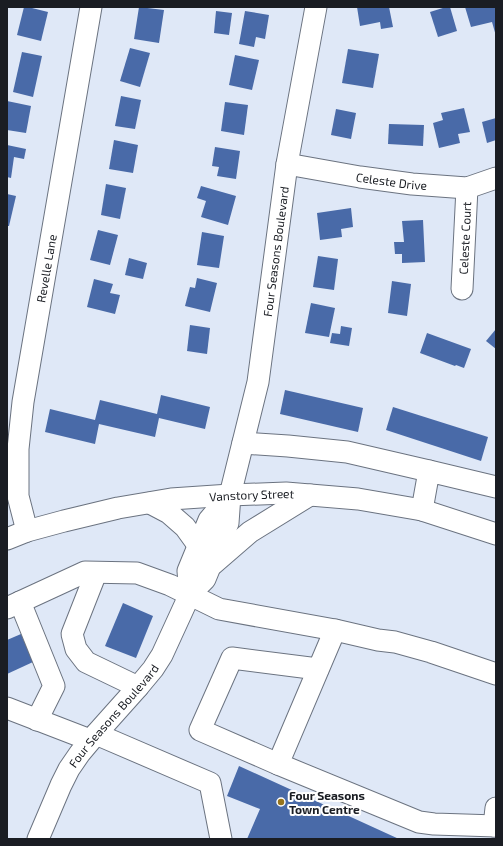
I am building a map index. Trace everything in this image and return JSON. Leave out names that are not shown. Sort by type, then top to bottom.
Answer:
[{"type":"street","name":"Revelle Lane","points":[[27,531],[18,496],[12,488],[18,449],[15,407],[92,7]]},
{"type":"street","name":"Four Seasons Boulevard","points":[[38,839],[61,785],[70,769],[93,737],[138,687],[162,655],[190,594],[205,579],[228,523],[230,495],[258,382],[287,164],[316,7]]},
{"type":"street","name":"Celeste Drive","points":[[287,164],[360,177],[412,184],[467,188],[496,178]]},
{"type":"street","name":"Celeste Court","points":[[462,289],[467,188]]},
{"type":"street","points":[[243,443],[347,452],[429,470],[496,487]]},
{"type":"street","points":[[422,510],[429,470]]},
{"type":"street","name":"Vanstory Street","points":[[7,539],[27,531],[114,509],[171,499],[286,493],[358,499],[422,510],[496,534]]},
{"type":"street","name":"Four Seasons Boulevard","points":[[190,594],[188,571],[198,545],[209,520],[230,495]]},
{"type":"street","points":[[211,565],[250,532],[310,495]]},
{"type":"street","points":[[150,503],[169,513],[185,526],[198,545]]},
{"type":"street","points":[[37,720],[54,686],[14,605],[85,572],[137,573],[170,585],[219,609],[395,642],[431,652],[496,674]]},
{"type":"street","points":[[96,573],[72,634],[76,649],[86,662],[138,687]]},
{"type":"street","points":[[278,764],[335,630]]},
{"type":"street","points":[[318,669],[232,658],[200,730],[419,822],[434,824],[495,820]]},
{"type":"street","points":[[7,708],[37,720],[93,737],[210,783],[221,839]]},
{"type":"building","points":[[24,7],[48,12],[41,41],[17,35]]},
{"type":"building","points":[[139,7],[164,10],[159,43],[134,39]]},
{"type":"building","points":[[357,7],[389,7],[393,27],[381,29],[380,22],[360,26]]},
{"type":"building","points":[[450,7],[457,31],[438,37],[430,12]]},
{"type":"building","points":[[465,7],[496,7],[496,36],[492,22],[471,27]]},
{"type":"building","points":[[216,11],[232,13],[229,35],[214,33]]},
{"type":"building","points":[[245,11],[269,15],[265,39],[256,37],[254,47],[239,44]]},
{"type":"building","points":[[130,48],[150,53],[140,87],[120,81]]},
{"type":"building","points":[[348,49],[379,54],[373,88],[342,83]]},
{"type":"building","points":[[22,52],[42,56],[33,97],[13,92]]},
{"type":"building","points":[[235,55],[259,60],[252,90],[229,85]]},
{"type":"building","points":[[121,96],[141,100],[135,129],[115,126]]},
{"type":"building","points":[[7,101],[31,106],[26,133],[7,130]]},
{"type":"building","points":[[225,102],[248,105],[244,135],[221,131]]},
{"type":"building","points":[[464,108],[470,132],[458,134],[460,143],[439,148],[433,123],[443,120],[441,113]]},
{"type":"building","points":[[336,109],[356,113],[351,139],[331,135]]},
{"type":"building","points":[[496,118],[496,140],[487,143],[482,122]]},
{"type":"building","points":[[389,124],[424,125],[423,146],[388,144]]},
{"type":"building","points":[[114,140],[138,145],[133,173],[109,169]]},
{"type":"building","points":[[7,145],[26,149],[24,159],[14,157],[11,178],[7,177]]},
{"type":"building","points":[[215,147],[240,151],[236,179],[217,176],[219,167],[212,166]]},
{"type":"building","points":[[106,184],[126,188],[120,219],[101,215]]},
{"type":"building","points":[[201,186],[236,196],[228,225],[201,217],[206,201],[197,198]]},
{"type":"building","points":[[7,194],[16,196],[9,226],[7,226]]},
{"type":"building","points":[[351,208],[353,227],[341,229],[342,237],[320,240],[317,213]]},
{"type":"building","points":[[423,220],[425,262],[402,263],[402,254],[395,254],[394,242],[404,242],[402,221]]},
{"type":"building","points":[[98,230],[118,235],[110,265],[90,260]]},
{"type":"building","points":[[202,232],[224,236],[219,268],[197,265]]},
{"type":"building","points":[[318,256],[338,259],[334,290],[313,287]]},
{"type":"building","points":[[129,258],[147,263],[143,279],[125,275]]},
{"type":"building","points":[[197,278],[217,283],[210,312],[185,306],[190,287],[195,288]]},
{"type":"building","points":[[94,279],[113,284],[110,293],[120,295],[115,314],[87,307]]},
{"type":"building","points":[[392,281],[411,284],[407,316],[388,313]]},
{"type":"building","points":[[311,303],[335,308],[329,337],[305,333]]},
{"type":"building","points":[[190,325],[210,328],[207,354],[187,351]]},
{"type":"building","points":[[341,326],[352,328],[349,346],[330,343],[332,333],[340,334]]},
{"type":"building","points":[[496,329],[496,349],[486,341]]},
{"type":"building","points":[[427,333],[471,349],[464,368],[420,353]]},
{"type":"building","points":[[285,390],[363,408],[358,432],[280,414]]},
{"type":"building","points":[[161,395],[210,407],[205,429],[159,418],[155,437],[99,424],[95,444],[45,432],[50,409],[95,420],[100,400],[157,414]]},
{"type":"building","points":[[393,407],[488,437],[481,461],[386,430]]},
{"type":"building","points":[[123,603],[153,616],[136,658],[105,646]]},
{"type":"building","points":[[21,634],[33,662],[7,674],[7,640]]},
{"type":"building","name":"Four Seasons Town Centre","points":[[239,766],[399,839],[247,839],[260,809],[227,796]]},
{"type":"place","name":"Four Seasons Town Centre","points":[[281,802]]}]
